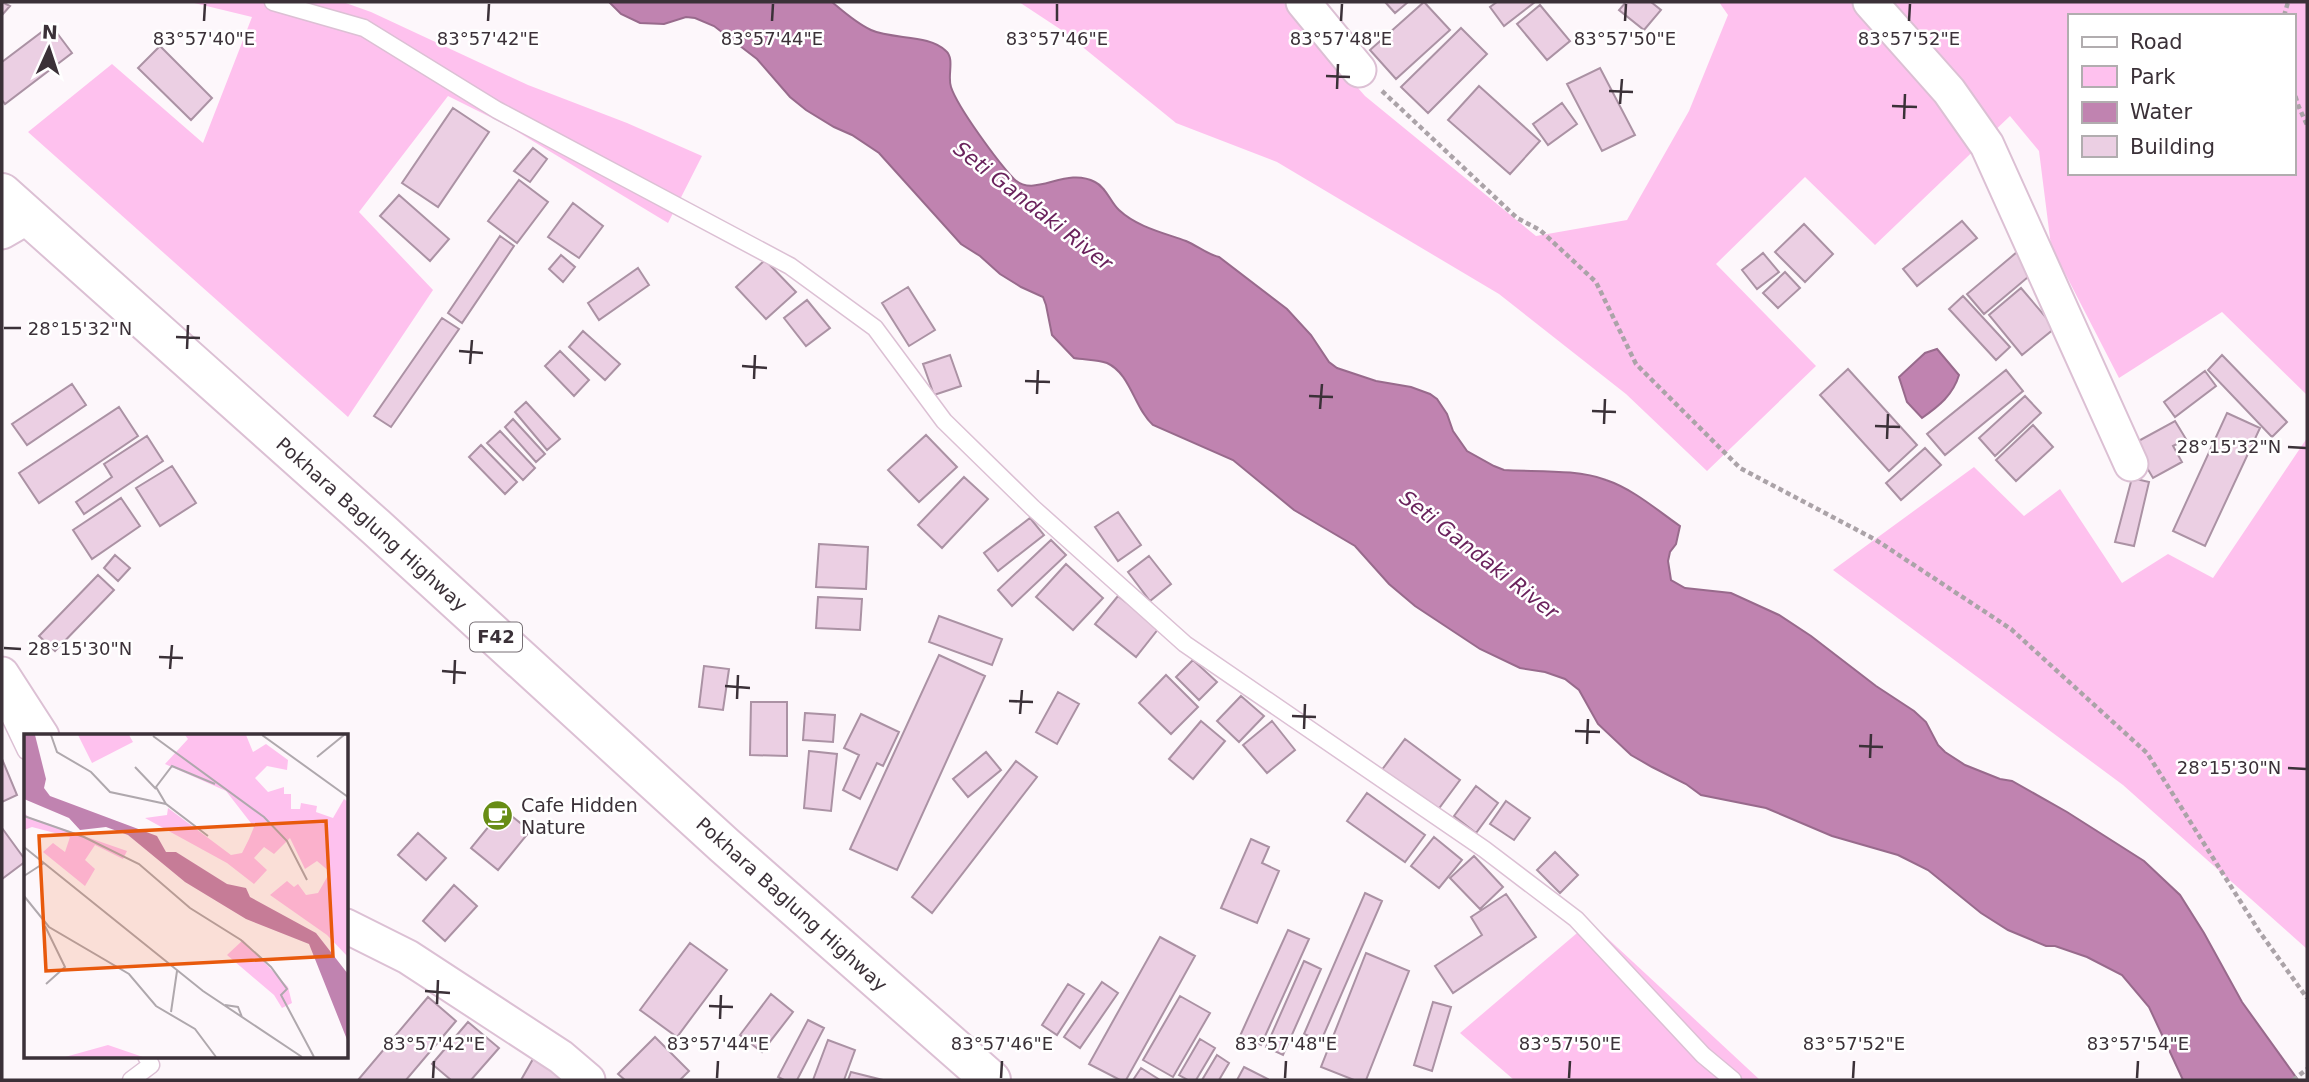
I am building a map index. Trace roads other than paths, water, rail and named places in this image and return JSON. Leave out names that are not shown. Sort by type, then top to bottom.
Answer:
[{"type":"highway","name":"Pokhara Baglung Highway","points":[[11,214],[386,537],[724,845],[991,1080]]},
{"type":"street","points":[[1303,2],[1359,70]]},
{"type":"street","points":[[1870,2],[1949,91],[1987,145],[2131,464]]},
{"type":"street","points":[[2,674],[41,734]]},
{"type":"street","points":[[348,927],[408,957],[561,1057],[588,1080]]},
{"type":"lane","points":[[273,2],[364,28],[497,110],[790,266],[875,328],[944,421],[1033,508],[1185,644],[1484,849],[1576,919],[1703,1055],[1733,1080]]},
{"type":"lane","points":[[2,701],[24,747]]},
{"type":"lane","points":[[131,1080],[151,1065],[147,1058]]},
{"type":"water","name":"Seti Gandaki River","points":[[609,2],[832,2],[871,30],[939,46],[949,54],[951,87],[955,96],[989,148],[1014,179],[1031,186],[1073,178],[1095,182],[1126,216],[1219,257],[1287,309],[1311,335],[1329,362],[1337,368],[1430,394],[1447,414],[1453,431],[1467,451],[1494,466],[1504,470],[1595,476],[1635,494],[1680,526],[1668,561],[1671,580],[1685,588],[1731,593],[1779,615],[1914,711],[1926,722],[1938,745],[1945,752],[1965,765],[2012,781],[2144,861],[2180,895],[2242,1002],[2298,1080],[2183,1080],[2149,1007],[2122,975],[2087,957],[2055,946],[2046,946],[2008,930],[1981,913],[1928,870],[1898,855],[1832,836],[1766,808],[1701,795],[1686,784],[1631,755],[1598,724],[1579,690],[1565,679],[1520,668],[1480,649],[1415,606],[1389,584],[1355,546],[1294,510],[1233,460],[1153,425],[1115,368],[1103,362],[1074,358],[1052,335],[1043,297],[1000,274],[961,244],[879,153],[806,110],[790,97],[757,59],[714,26],[686,17],[664,24],[640,23],[621,14]]},
{"type":"water","points":[[1937,349],[1959,375],[1945,400],[1922,418],[1907,402],[1899,377],[1925,353]]},
{"type":"place","name":"Cafe Hidden Nature","points":[[498,816]]}]
